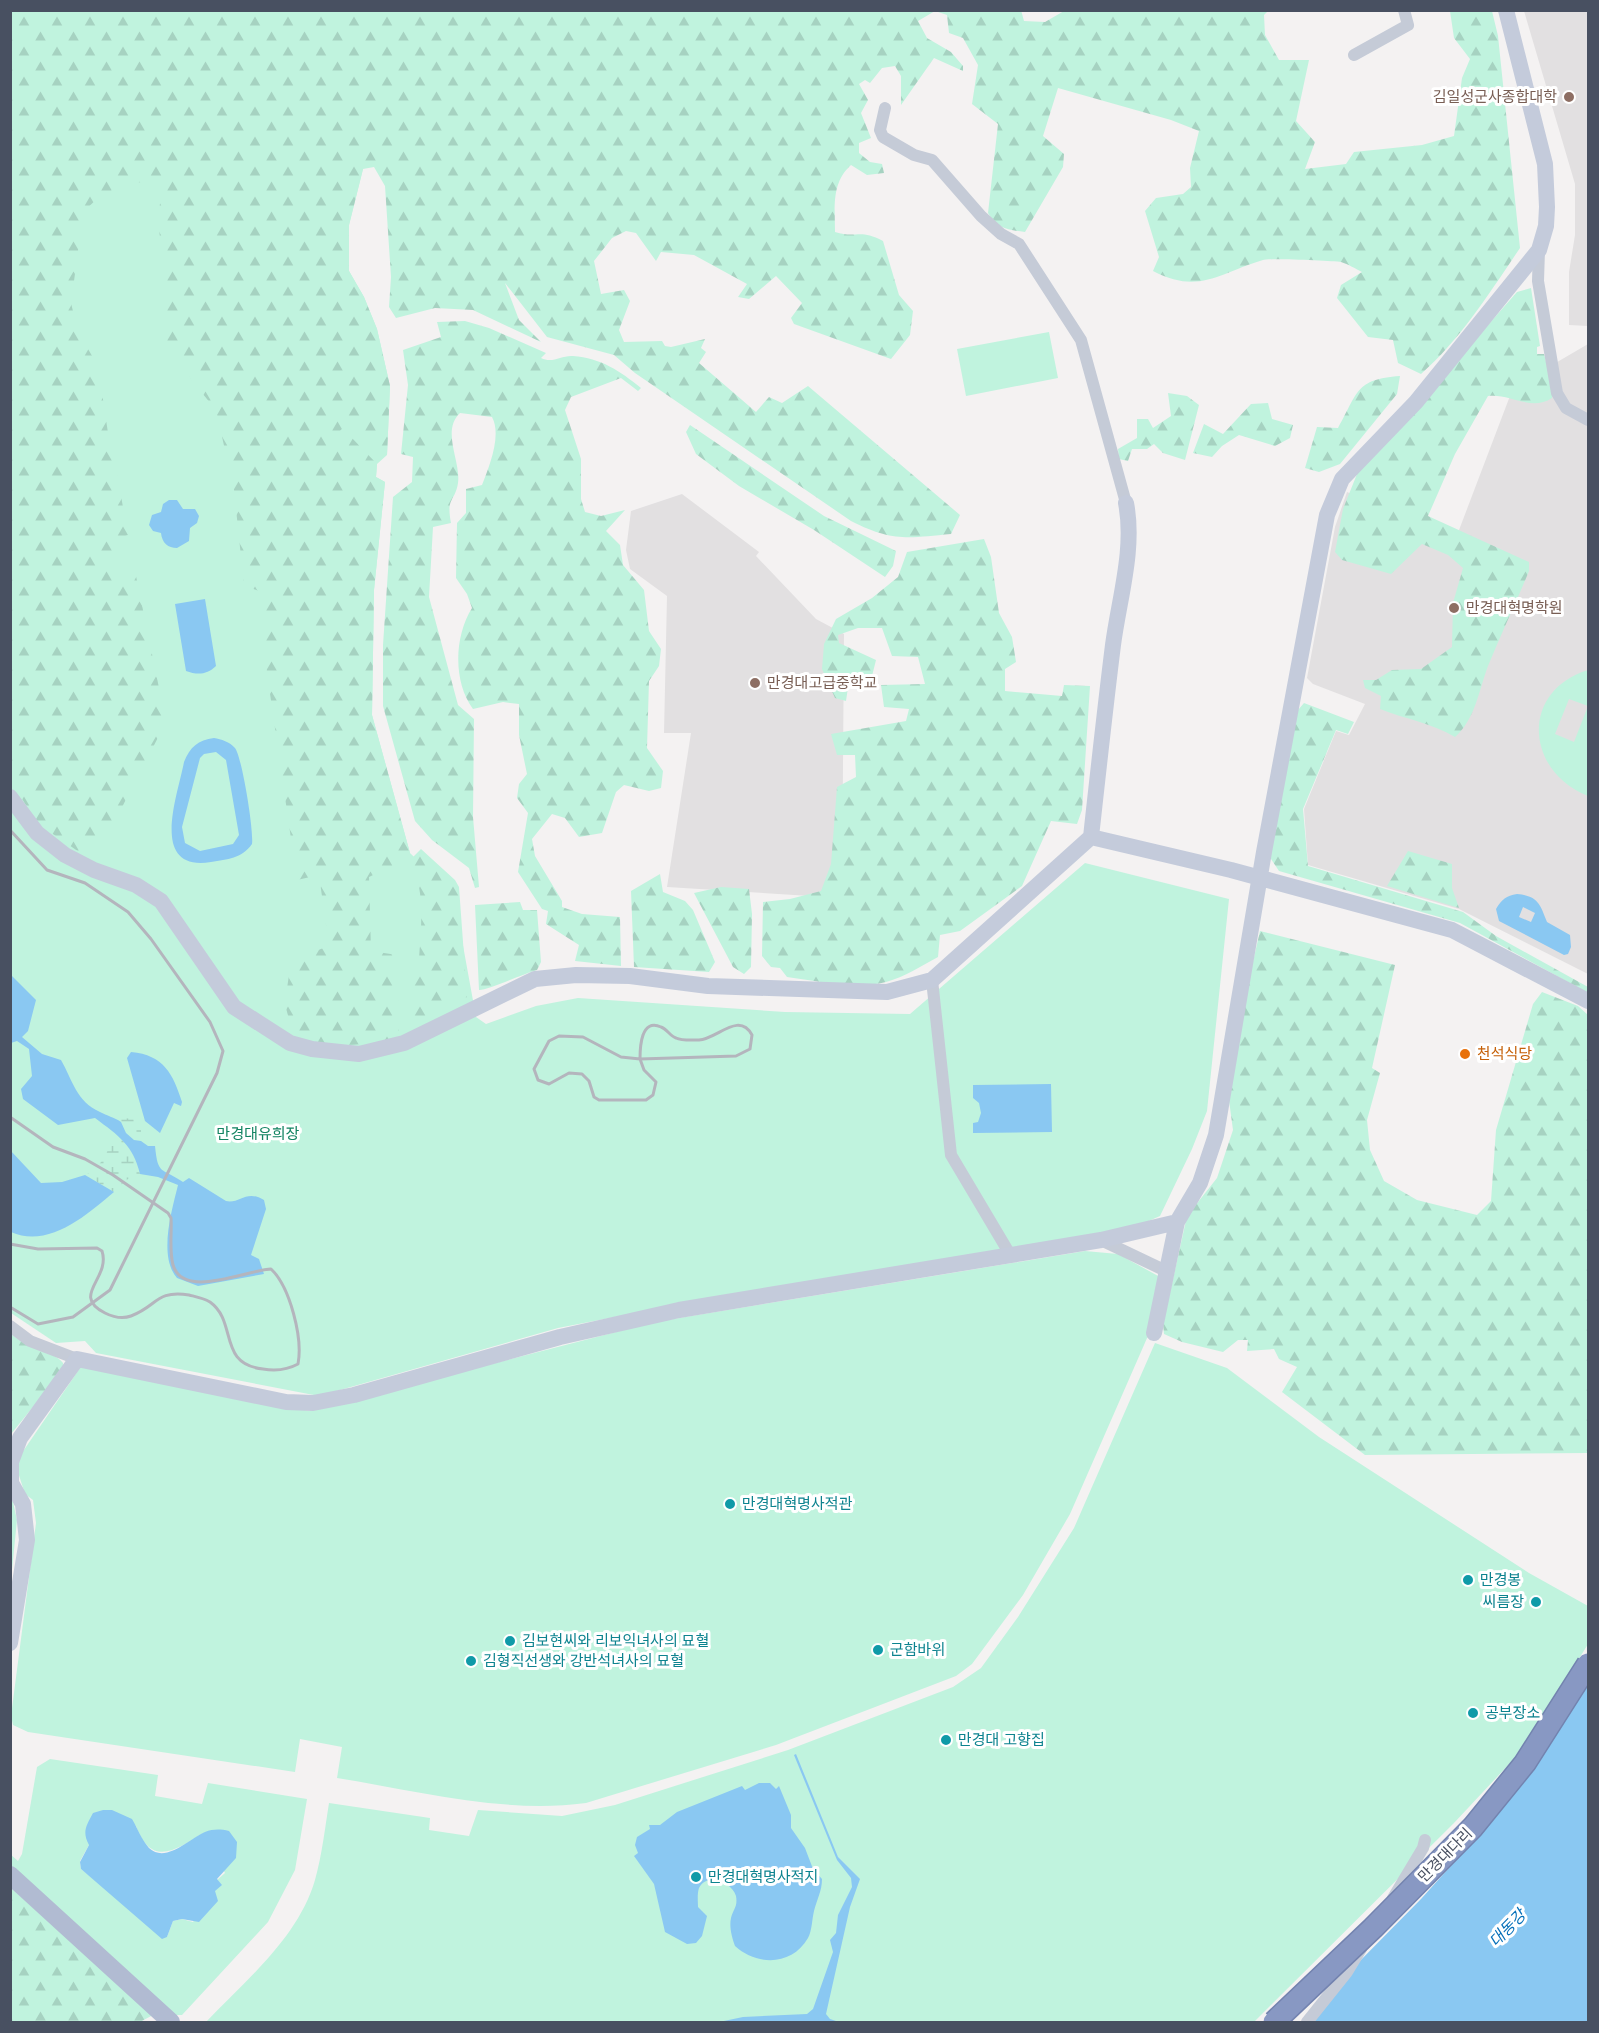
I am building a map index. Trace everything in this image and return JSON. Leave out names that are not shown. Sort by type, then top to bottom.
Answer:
[{"type":"highway","name":"만경대다리","points":[[1274,2022],[1373,1928],[1473,1827],[1525,1763],[1588,1664]]},
{"type":"main road","points":[[1154,1333],[1177,1222],[1200,1183],[1216,1135],[1259,879],[1313,579],[1327,515],[1342,479],[1416,402],[1539,250],[1546,226],[1548,207],[1545,164],[1506,10]]},
{"type":"main road","points":[[10,797],[37,833],[65,855],[94,870],[136,885],[160,900],[234,1007],[290,1043],[312,1049],[359,1054],[404,1043],[535,979],[576,975],[630,976],[708,986],[887,992],[932,980],[1091,837],[1113,644],[1130,534],[1126,503]]},
{"type":"main road","points":[[1091,837],[1452,930],[1588,1001]]},
{"type":"main road","points":[[10,1643],[27,1540],[23,1504],[11,1483],[11,1462],[21,1438],[77,1359],[286,1401],[313,1403],[354,1395],[560,1337],[679,1310],[1011,1256],[1101,1240],[1177,1222]]},
{"type":"main road","points":[[10,1875],[171,2022]]},
{"type":"street","points":[[1354,55],[1408,25],[1404,10]]},
{"type":"street","points":[[885,108],[880,130],[883,136],[914,155],[932,160],[981,216],[1001,234],[1018,244],[1081,340],[1126,503]]},
{"type":"street","points":[[1539,250],[1538,281],[1557,393],[1566,408],[1588,420]]},
{"type":"street","points":[[932,980],[951,1155],[1011,1256]]},
{"type":"street","points":[[1101,1240],[1166,1271]]},
{"type":"street","points":[[10,1326],[30,1341],[77,1359]]},
{"type":"street","points":[[1307,2022],[1347,1972],[1423,1848],[1425,1840]]},
{"type":"shaded area","name":"김일성군사종합대학","points":[[1524,11],[1588,11],[1588,326],[1569,325],[1569,272],[1575,235],[1575,184]]},
{"type":"shaded area","name":"만경대혁명학원","points":[[1588,344],[1588,974],[1459,909],[1308,865],[1304,809],[1336,731],[1349,735],[1365,704],[1313,684],[1307,678],[1335,527],[1347,492],[1456,538],[1513,388]]},
{"type":"shaded area","name":"만경대고급중학교","points":[[682,494],[759,552],[756,556],[816,619],[844,634],[842,898],[667,887],[691,733],[664,733],[667,596],[630,569],[626,550],[631,511]]},
{"type":"green space","points":[[1021,10],[1024,21],[1045,22],[1064,11],[1268,11],[1264,15],[1265,35],[1279,60],[1309,60],[1296,121],[1315,142],[1305,169],[1346,164],[1354,152],[1422,145],[1454,136],[1462,78],[1470,59],[1454,38],[1450,11],[1492,11],[1498,36],[1520,248],[1462,330],[1421,374],[1398,363],[1393,340],[1368,337],[1337,298],[1341,285],[1362,272],[1344,263],[1263,260],[1221,276],[1196,281],[1169,278],[1153,271],[1159,257],[1145,211],[1156,198],[1183,194],[1191,187],[1190,168],[1199,131],[1171,120],[1058,88],[1043,136],[1064,154],[1063,167],[1025,232],[1003,227],[995,222],[988,213],[998,124],[972,104],[978,65],[963,38],[949,33],[947,15],[935,11],[918,21],[927,38],[951,52],[963,66],[963,71],[934,58],[901,105],[901,76],[895,66],[882,68],[870,83],[865,80],[859,84],[868,100],[861,113],[871,138],[859,143],[859,153],[870,162],[882,164],[884,173],[867,175],[851,165],[837,188],[835,232],[848,235],[863,234],[883,241],[899,295],[913,311],[910,335],[891,359],[794,324],[791,318],[802,303],[776,276],[749,299],[738,297],[747,284],[694,255],[661,252],[656,261],[636,233],[626,231],[612,238],[594,261],[601,294],[624,290],[630,301],[619,330],[624,342],[662,341],[665,346],[671,347],[705,339],[701,348],[706,352],[699,363],[756,412],[769,397],[782,403],[808,386],[960,515],[951,534],[900,537],[865,528],[851,521],[635,373],[614,355],[547,337],[505,283],[519,320],[541,342],[473,310],[435,308],[396,318],[389,307],[391,277],[385,186],[374,167],[363,169],[349,225],[349,271],[364,297],[377,329],[390,386],[387,455],[350,420],[339,432],[349,435],[377,464],[376,477],[385,482],[374,590],[372,715],[410,853],[402,861],[369,877],[371,951],[397,955],[399,1038],[350,1045],[316,1041],[302,1034],[292,1023],[286,1007],[291,960],[329,946],[319,875],[297,880],[266,666],[261,592],[244,585],[234,490],[216,410],[193,382],[164,336],[165,292],[158,217],[162,190],[144,182],[118,188],[94,202],[83,215],[71,303],[78,332],[98,366],[108,433],[101,445],[114,457],[128,535],[111,541],[116,575],[136,576],[166,722],[104,842],[82,854],[37,823],[11,781],[11,11]]},
{"type":"green space","name":"만경대유희장","points":[[11,11],[363,169],[349,225],[349,271],[364,297],[377,329],[390,386],[387,455],[377,464],[376,477],[385,482],[374,590],[372,715],[410,853],[454,896],[476,1017],[486,1024],[536,1006],[578,998],[785,1012],[910,1014],[1085,863],[1229,899],[1207,1111],[1192,1149],[1160,1216],[1126,1231],[682,1304],[558,1328],[319,1396],[96,1353],[85,1341],[56,1343],[11,1313]]},
{"type":"green space","points":[[1531,288],[1540,346],[1537,347],[1537,354],[1544,354],[1553,388],[1552,398],[1544,402],[1528,403],[1488,396],[1455,454],[1428,516],[1529,562],[1529,571],[1488,666],[1476,704],[1462,730],[1455,737],[1380,709],[1381,696],[1365,688],[1363,680],[1376,680],[1392,670],[1421,669],[1452,647],[1453,603],[1463,568],[1448,555],[1422,544],[1391,574],[1342,560],[1335,552],[1343,509],[1357,474],[1517,292]]},
{"type":"green space","points":[[465,321],[489,328],[546,353],[541,358],[545,360],[573,356],[592,359],[618,371],[641,388],[638,391],[621,378],[571,397],[565,410],[581,459],[581,499],[585,512],[601,516],[625,510],[606,531],[620,545],[623,565],[644,590],[649,631],[661,649],[659,666],[649,681],[647,748],[663,771],[661,788],[649,791],[624,785],[616,792],[602,833],[579,837],[565,818],[552,814],[532,839],[535,856],[562,901],[562,907],[582,914],[620,917],[621,966],[575,961],[579,945],[546,924],[548,911],[542,909],[518,872],[528,813],[517,798],[519,784],[527,774],[519,735],[519,704],[503,702],[473,709],[462,686],[459,673],[459,646],[472,608],[467,594],[456,578],[457,523],[466,513],[466,489],[482,485],[488,469],[496,433],[492,417],[460,413],[452,428],[458,483],[450,504],[451,523],[433,527],[429,597],[458,705],[474,719],[473,817],[479,887],[475,888],[469,868],[432,840],[415,821],[383,706],[383,645],[393,497],[412,482],[413,457],[401,454],[408,385],[403,350],[441,337],[437,322]]},
{"type":"green space","points":[[1049,332],[1058,378],[966,396],[957,349]]},
{"type":"green space","points":[[1400,376],[1397,394],[1340,464],[1319,472],[1305,468],[1317,427],[1338,428],[1360,390],[1374,380]]},
{"type":"green space","points":[[1168,393],[1187,396],[1199,405],[1185,460],[1163,453],[1154,444],[1147,449],[1132,449],[1128,461],[1119,459],[1118,449],[1137,438],[1137,419],[1148,419],[1153,428],[1171,416]]},
{"type":"green space","points":[[1268,403],[1272,419],[1293,425],[1290,438],[1275,446],[1239,435],[1222,446],[1212,457],[1193,453],[1204,424],[1223,434],[1251,404]]},
{"type":"green space","points":[[690,425],[824,516],[896,551],[893,566],[885,577],[814,530],[739,486],[696,454],[686,432]]},
{"type":"green space","points":[[984,539],[991,557],[999,613],[1012,637],[1016,662],[1005,669],[1005,691],[1062,696],[1064,685],[1090,686],[1082,810],[1077,824],[1051,821],[1022,886],[960,931],[940,935],[938,957],[913,971],[886,982],[862,985],[787,977],[780,968],[771,967],[762,956],[763,902],[790,899],[821,891],[831,864],[837,787],[856,777],[855,755],[837,755],[831,734],[906,721],[909,709],[884,707],[881,685],[925,684],[918,657],[892,656],[882,628],[858,628],[838,635],[839,643],[876,660],[871,680],[860,682],[850,674],[846,701],[835,698],[822,669],[824,644],[836,619],[872,598],[898,577],[907,552]]},
{"type":"green space","points":[[1588,670],[1588,706],[1588,796],[1567,784],[1552,769],[1542,751],[1539,732],[1542,713],[1550,695],[1566,680]],"holes":[[[1569,699],[1588,706],[1574,742],[1555,734]]]},
{"type":"green space","points":[[1304,703],[1354,722],[1348,734],[1336,730],[1303,809],[1308,866],[1463,912],[1496,936],[1588,987],[1588,993],[1460,923],[1279,871],[1271,859],[1271,853],[1298,710]]},
{"type":"green space","points":[[421,849],[455,880],[459,887],[467,997],[415,1027],[408,1023],[412,963],[419,959],[421,909],[418,884],[410,860]]},
{"type":"green space","points":[[1408,851],[1452,864],[1452,888],[1459,908],[1387,886]]},
{"type":"green space","points":[[660,874],[663,892],[685,901],[693,910],[715,962],[709,972],[634,967],[631,891]]},
{"type":"green space","points":[[721,887],[749,889],[752,914],[751,967],[744,974],[733,967],[694,893]]},
{"type":"green space","points":[[520,902],[523,910],[537,910],[541,962],[537,970],[479,990],[475,905]]},
{"type":"green space","points":[[1260,931],[1395,965],[1372,1068],[1380,1073],[1367,1120],[1370,1150],[1384,1181],[1417,1200],[1477,1215],[1491,1201],[1496,1130],[1533,1004],[1542,992],[1578,1006],[1588,1015],[1588,1453],[1365,1455],[1282,1392],[1297,1367],[1279,1359],[1274,1349],[1247,1351],[1248,1340],[1238,1340],[1223,1352],[1182,1342],[1164,1334],[1163,1324],[1187,1216],[1217,1178],[1233,1130],[1228,1093],[1239,1023]]},
{"type":"green space","points":[[115,1117],[141,1120],[141,1141],[130,1138],[121,1122]]},
{"type":"green space","points":[[114,1132],[134,1152],[140,1174],[126,1180],[114,1192],[85,1175],[96,1168],[104,1158]]},
{"type":"green space","points":[[1085,1251],[1118,1254],[1160,1277],[1151,1329],[1070,1514],[1023,1595],[972,1664],[956,1676],[776,1745],[586,1803],[555,1806],[524,1806],[461,1800],[337,1778],[342,1747],[300,1739],[295,1772],[28,1732],[13,1725],[11,1716],[36,1523],[33,1500],[25,1494],[15,1463],[80,1368],[93,1364],[309,1411],[655,1322]]},
{"type":"green space","points":[[11,1334],[59,1359],[63,1363],[63,1370],[11,1434]]},
{"type":"green space","points":[[1155,1343],[1227,1368],[1319,1437],[1529,1573],[1588,1606],[1588,1644],[1525,1747],[1454,1823],[1254,2022],[206,2022],[254,1974],[296,1921],[315,1880],[329,1803],[430,1818],[429,1830],[469,1836],[478,1810],[562,1816],[615,1805],[788,1750],[953,1687],[981,1668],[1018,1617],[1074,1528]]},
{"type":"green space","points":[[11,1493],[17,1520],[11,1580]]},
{"type":"green space","points":[[50,1759],[158,1775],[155,1796],[202,1804],[208,1783],[307,1799],[295,1870],[268,1922],[182,2015],[174,2015],[11,1867],[10,1854],[18,1861],[22,1854],[37,1767]],"holes":[[[103,1810],[136,1826],[149,1847],[165,1852],[203,1833],[225,1873],[217,1880],[214,1891],[193,1922],[182,1919],[173,1921],[167,1937],[81,1869],[80,1861]]]},
{"type":"green space","points":[[10,1887],[153,2015],[140,2022],[11,2022]]},
{"type":"water","points":[[169,500],[177,500],[183,509],[195,509],[199,516],[197,523],[190,528],[189,541],[177,548],[166,544],[161,533],[153,531],[149,525],[152,515],[161,512],[163,504]]},
{"type":"water","points":[[205,599],[216,666],[205,673],[194,673],[186,671],[175,604]]},
{"type":"water","points":[[217,738],[228,742],[238,754],[247,795],[252,844],[234,858],[211,862],[192,862],[179,855],[173,843],[173,811],[186,757],[195,745]],"holes":[[[216,752],[226,760],[239,835],[233,844],[200,851],[185,843],[182,827],[200,758],[204,754]]]},
{"type":"water","points":[[1524,895],[1534,899],[1547,922],[1570,935],[1571,947],[1568,954],[1564,955],[1499,921],[1496,909],[1505,898]],"holes":[[[1523,907],[1535,913],[1531,922],[1519,917]]]},
{"type":"water","points":[[11,975],[36,1000],[28,1031],[22,1037],[42,1054],[61,1060],[76,1090],[85,1102],[121,1122],[126,1133],[134,1140],[141,1141],[148,1146],[155,1146],[159,1167],[183,1182],[189,1178],[226,1201],[235,1201],[248,1196],[264,1200],[266,1209],[251,1255],[259,1259],[264,1274],[198,1286],[177,1278],[171,1269],[167,1245],[178,1185],[158,1177],[140,1174],[129,1148],[95,1118],[58,1125],[23,1099],[21,1089],[32,1076],[29,1049],[17,1041],[11,1043]]},
{"type":"water","points":[[131,1052],[152,1057],[159,1062],[171,1075],[179,1092],[181,1106],[174,1103],[160,1133],[145,1121],[127,1058]]},
{"type":"water","points":[[1051,1084],[1052,1132],[973,1133],[973,1123],[978,1122],[981,1113],[979,1103],[973,1098],[973,1085]]},
{"type":"water","points":[[10,1150],[41,1183],[62,1182],[85,1175],[114,1192],[79,1219],[53,1233],[25,1236],[11,1232]]},
{"type":"water","name":"대동강","points":[[1588,1682],[1588,2022],[1310,2022],[1353,1968],[1421,1899],[1494,1818]]},
{"type":"water","points":[[796,1754],[838,1857],[860,1879],[850,1907],[826,2014],[830,2019],[839,2022],[719,2022],[743,2017],[807,2014],[813,2009],[833,1952],[830,1940],[836,1933],[838,1915],[852,1887],[851,1878],[837,1860],[794,1755]]},
{"type":"water","points":[[759,1783],[770,1783],[776,1789],[779,1786],[791,1815],[791,1828],[805,1848],[813,1869],[822,1879],[808,1938],[793,1954],[774,1960],[753,1957],[735,1946],[730,1925],[736,1896],[730,1887],[719,1881],[708,1881],[699,1888],[698,1907],[707,1916],[702,1936],[696,1943],[687,1944],[665,1932],[654,1884],[634,1856],[638,1853],[635,1845],[637,1837],[650,1829],[649,1825],[660,1825],[677,1812],[742,1786],[745,1790]]},
{"type":"water","points":[[112,1810],[132,1819],[146,1845],[156,1852],[170,1852],[208,1831],[229,1831],[237,1842],[236,1858],[217,1879],[222,1885],[215,1891],[218,1901],[199,1922],[182,1919],[173,1921],[167,1937],[162,1939],[81,1869],[80,1862],[89,1845],[85,1833],[87,1825],[93,1813]]},
{"type":"railway","points":[[10,830],[47,870],[85,883],[128,912],[151,939],[210,1022],[223,1051],[217,1073],[110,1290],[73,1317],[38,1324],[10,1307]]},
{"type":"railway","points":[[640,1059],[621,1057],[583,1037],[559,1036],[549,1041],[534,1069],[538,1080],[549,1084],[569,1073],[582,1074],[589,1081],[594,1097],[599,1100],[646,1100],[653,1095],[656,1082],[644,1070],[640,1059],[643,1035],[649,1027],[654,1025],[661,1027],[674,1037],[684,1040],[706,1039],[734,1026],[747,1028],[752,1035],[750,1049],[736,1056],[640,1059]]},
{"type":"railway","points":[[10,1117],[53,1147],[85,1159],[113,1175],[168,1213],[171,1218],[173,1265],[179,1275],[189,1281],[217,1280],[271,1269],[284,1288],[294,1314],[299,1341],[298,1364],[276,1370],[249,1366],[233,1351],[224,1320],[218,1310],[210,1302],[197,1297],[169,1295],[128,1317],[111,1316],[105,1313],[91,1300],[91,1293],[103,1261],[102,1251],[97,1248],[38,1249],[10,1244]]},
{"type":"place","name":"김일성군사종합대학","points":[[1569,97]]},
{"type":"place","name":"만경대혁명학원","points":[[1454,608]]},
{"type":"place","name":"만경대고급중학교","points":[[755,683]]},
{"type":"place","name":"천석식당","points":[[1465,1054]]},
{"type":"place","name":"만경대혁명사적관","points":[[730,1504]]},
{"type":"place","name":"만경봉","points":[[1468,1580]]},
{"type":"place","name":"씨름장","points":[[1536,1602]]},
{"type":"place","name":"김보현씨와 리보익녀사의 묘혈","points":[[510,1641]]},
{"type":"place","name":"군함바위","points":[[878,1650]]},
{"type":"place","name":"김형직선생와 강반석녀사의 묘혈","points":[[471,1661]]},
{"type":"place","name":"공부장소","points":[[1473,1713]]},
{"type":"place","name":"만경대 고향집","points":[[946,1740]]},
{"type":"place","name":"만경대혁명사적지","points":[[696,1877]]}]
